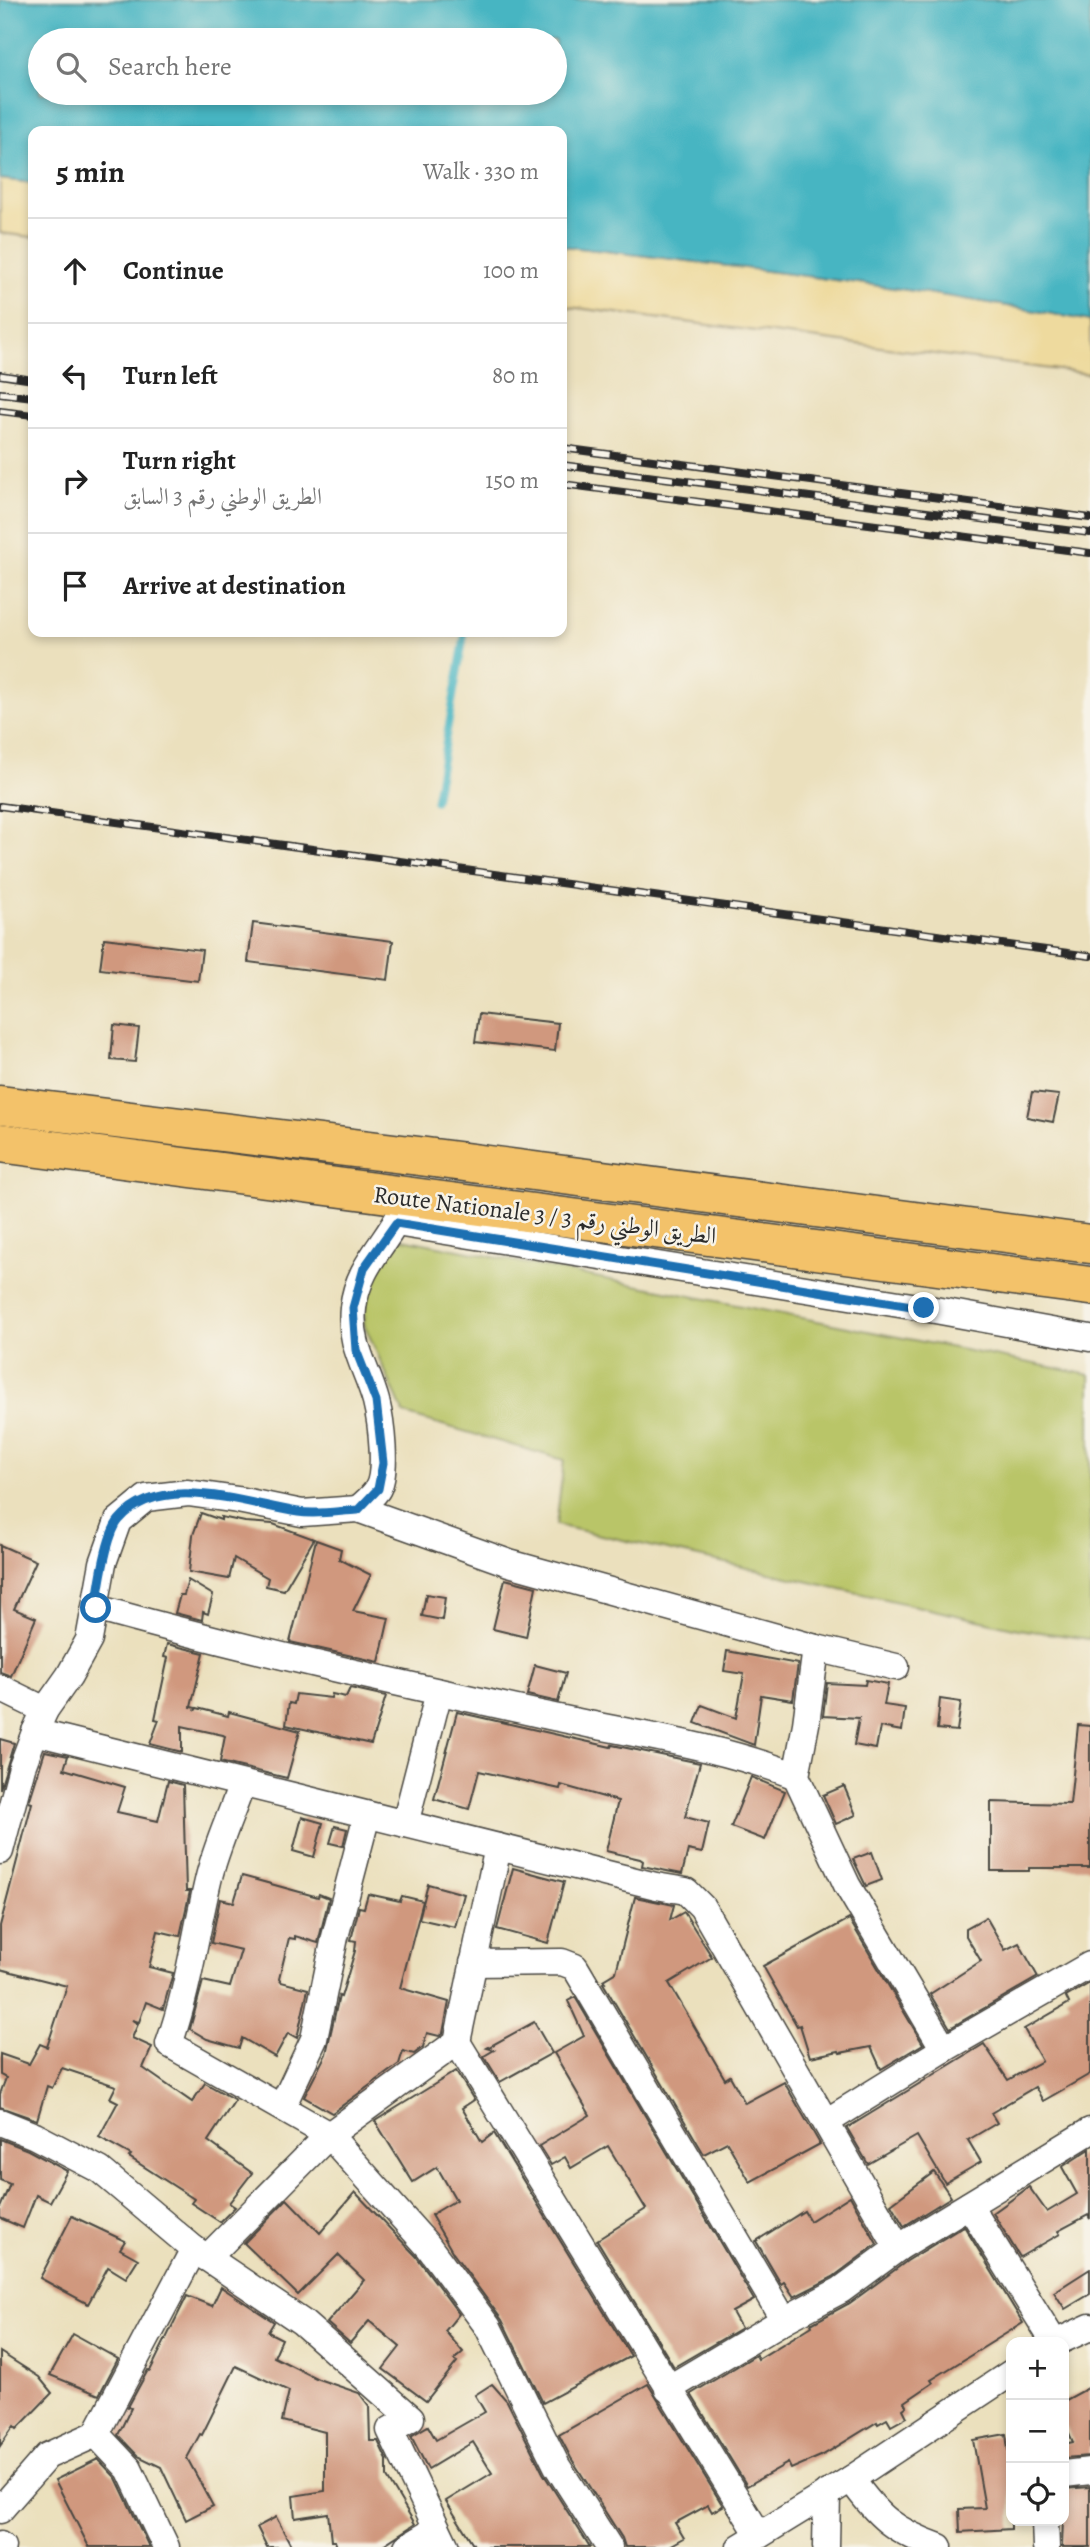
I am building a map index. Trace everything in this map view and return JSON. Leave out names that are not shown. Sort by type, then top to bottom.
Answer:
[{"type":"highway","name":"Route Nationale 3 / الطريق الوطني رقم 3","points":[[0,1105],[560,1174],[1090,1244]]},
{"type":"highway","name":"Route Nationale 3 / الطريق الوطني رقم 3","points":[[0,1143],[402,1210],[552,1216],[1090,1286]]},
{"type":"highway","points":[[552,1216],[560,1174]]},
{"type":"street","points":[[358,1510],[378,1489],[383,1463],[376,1401],[356,1350],[353,1308],[364,1268],[402,1210],[1090,1338]]},
{"type":"street","points":[[0,1851],[22,1767],[40,1721],[89,1640],[103,1563],[118,1521],[146,1498],[188,1493],[302,1513],[358,1510],[509,1563],[816,1648],[896,1667]]},
{"type":"street","points":[[96,1608],[209,1640],[715,1750],[762,1762],[796,1776]]},
{"type":"street","points":[[816,1648],[796,1776],[847,1885],[944,2049]]},
{"type":"street","points":[[0,1688],[40,1721],[242,1784],[656,1886],[686,1891],[702,1907],[898,2248]]},
{"type":"street","points":[[405,1824],[439,1692]]},
{"type":"street","points":[[242,1784],[208,1878],[181,2011],[169,2044],[329,2135],[428,2246],[488,2327],[557,2466],[609,2547]]},
{"type":"street","points":[[282,2107],[314,2039],[335,1937],[367,1815]]},
{"type":"street","points":[[0,2511],[47,2456],[96,2434],[201,2253],[329,2135],[457,2042],[498,1847]]},
{"type":"street","points":[[473,1963],[562,1962],[575,1967],[783,2319]]},
{"type":"street","points":[[825,2122],[944,2049],[1090,1965]]},
{"type":"street","points":[[457,2042],[668,2389],[750,2541],[1006,2387]]},
{"type":"street","points":[[0,2122],[35,2136],[100,2170],[201,2253],[302,2322],[411,2418],[390,2430],[442,2538],[407,2547]]},
{"type":"street","points":[[668,2389],[783,2319],[841,2290],[898,2248],[1090,2132]]},
{"type":"street","points":[[969,2205],[1052,2337]]},
{"type":"street","points":[[1068,2337],[1090,2328]]},
{"type":"street","points":[[96,2434],[129,2469],[166,2547]]},
{"type":"street","points":[[1069,2473],[1090,2471]]},
{"type":"street","points":[[851,2479],[871,2507],[896,2529],[939,2547]]},
{"type":"street","points":[[826,2547],[827,2493]]},
{"type":"street","points":[[1045,2526],[1046,2547]]},
{"type":"green space","points":[[398,1238],[1090,1375],[1090,1639],[1018,1629],[556,1525],[564,1460],[404,1414],[364,1324],[368,1274]]},
{"type":"sand","points":[[0,179],[28,182],[28,236],[0,233]]},
{"type":"sand","points":[[567,247],[892,288],[1090,321],[1090,374],[567,307]]},
{"type":"water","points":[[0,0],[1090,0],[1090,321],[892,288],[567,247],[567,126],[28,126],[28,182],[0,179]]},
{"type":"building","points":[[253,923],[393,941],[388,980],[248,962]]},
{"type":"building","points":[[104,938],[202,950],[198,981],[100,969]]},
{"type":"building","points":[[479,1014],[558,1023],[555,1051],[475,1042]]},
{"type":"building","points":[[114,1025],[139,1028],[135,1062],[111,1060]]},
{"type":"building","points":[[1032,1092],[1059,1095],[1053,1122],[1027,1117]]},
{"type":"building","points":[[201,1513],[221,1520],[221,1517],[273,1524],[314,1539],[284,1590],[266,1586],[268,1578],[234,1558],[229,1579],[189,1572],[193,1535]]},
{"type":"building","points":[[316,1540],[341,1549],[339,1559],[371,1575],[353,1611],[389,1618],[379,1662],[290,1642]]},
{"type":"building","points":[[0,1545],[36,1561],[14,1609],[36,1618],[11,1676],[0,1672]]},
{"type":"building","points":[[505,1579],[536,1587],[526,1637],[493,1629]]},
{"type":"building","points":[[188,1580],[213,1595],[208,1614],[203,1612],[202,1620],[175,1613]]},
{"type":"building","points":[[426,1594],[445,1597],[442,1620],[422,1616]]},
{"type":"building","points":[[167,1644],[204,1653],[191,1707],[196,1708],[195,1711],[197,1708],[228,1716],[229,1712],[300,1731],[287,1778],[220,1762],[223,1735],[182,1726],[182,1752],[150,1744],[159,1720],[155,1719],[168,1658],[164,1657]]},
{"type":"building","points":[[727,1651],[798,1664],[793,1700],[761,1695],[754,1745],[695,1723],[702,1705],[736,1718],[744,1674],[724,1671]]},
{"type":"building","points":[[535,1665],[566,1673],[558,1702],[527,1695]]},
{"type":"building","points":[[866,1680],[888,1684],[884,1705],[905,1708],[902,1731],[880,1727],[876,1749],[854,1745],[859,1718],[823,1716],[827,1683],[865,1685]]},
{"type":"building","points":[[350,1688],[386,1696],[371,1744],[286,1725],[289,1703],[294,1704],[296,1694],[331,1698],[332,1694],[346,1697]]},
{"type":"building","points":[[940,1699],[961,1702],[957,1731],[937,1729]]},
{"type":"building","points":[[457,1712],[611,1747],[612,1745],[700,1763],[685,1817],[709,1823],[702,1853],[688,1850],[682,1874],[642,1866],[643,1861],[640,1859],[606,1851],[618,1801],[561,1785],[560,1789],[479,1771],[469,1809],[434,1799]]},
{"type":"building","points":[[1078,1725],[1090,1726],[1090,1868],[991,1871],[991,1802],[1070,1804]]},
{"type":"building","points":[[0,1739],[14,1743],[0,1789]]},
{"type":"building","points":[[45,1751],[68,1756],[64,1769],[125,1787],[117,1812],[158,1821],[168,1781],[183,1785],[186,1891],[190,1891],[180,1936],[158,1931],[149,1967],[173,1973],[163,2009],[146,2002],[139,2022],[132,2020],[138,2024],[132,2038],[152,2047],[143,2068],[192,2102],[205,2083],[235,2100],[208,2141],[252,2173],[229,2203],[235,2207],[220,2222],[191,2203],[194,2199],[129,2157],[131,2155],[99,2137],[118,2102],[110,2098],[116,2086],[62,2068],[52,2088],[47,2086],[37,2120],[0,2107],[0,2094],[6,2078],[0,2075],[0,2054],[29,2064],[40,2044],[47,2047],[67,1986],[0,1969],[0,1926],[32,1803],[29,1802]]},
{"type":"building","points":[[751,1777],[785,1791],[765,1840],[731,1827]]},
{"type":"building","points":[[844,1786],[856,1815],[836,1824],[823,1795]]},
{"type":"building","points":[[302,1817],[323,1823],[314,1857],[293,1851]]},
{"type":"building","points":[[335,1826],[347,1829],[343,1846],[330,1843]]},
{"type":"building","points":[[872,1852],[882,1880],[866,1886],[853,1859]]},
{"type":"building","points":[[513,1868],[564,1882],[548,1943],[497,1929]]},
{"type":"building","points":[[242,1876],[329,1898],[318,1943],[295,1936],[295,1939],[289,1938],[279,1979],[281,1982],[308,1989],[297,2038],[288,2033],[275,2057],[242,2038],[239,2048],[207,2039],[190,2029],[203,1981],[230,1987],[241,1950],[211,1943],[220,1899],[234,1902]]},
{"type":"building","points":[[428,1884],[464,1894],[455,1927],[419,1919]]},
{"type":"building","points":[[368,1894],[400,1901],[402,1896],[423,1901],[400,1988],[449,2002],[443,2033],[439,2036],[427,2033],[423,2047],[414,2054],[403,2051],[399,2064],[332,2113],[304,2097],[326,2054],[339,1996],[341,1997],[355,1951],[356,1941],[351,1940],[359,1907],[364,1908]]},
{"type":"building","points":[[635,1897],[674,1905],[670,1920],[684,1912],[712,1957],[669,1983],[725,2079],[730,2076],[745,2103],[784,2082],[820,2144],[750,2182],[727,2142],[704,2154],[603,1983],[603,1980],[616,1972]]},
{"type":"building","points":[[986,1917],[1005,1950],[1019,1943],[1038,1977],[950,2028],[930,1994],[981,1961],[966,1936],[966,1928]]},
{"type":"building","points":[[849,1919],[923,2044],[881,2069],[871,2047],[810,2057],[800,2025],[797,2026],[763,1966]]},
{"type":"building","points":[[1090,1983],[1090,2074],[1043,2101],[1035,2087],[991,2113],[997,2123],[968,2140],[981,2162],[945,2183],[917,2136],[868,2164],[847,2128],[984,2044],[1008,2080],[1042,2061],[1024,2029],[1069,2003],[1066,1997]]},
{"type":"building","points":[[575,1997],[754,2300],[732,2312],[741,2328],[674,2367],[597,2240],[646,2209],[608,2146],[571,2168],[565,2157],[551,2165],[539,2146],[590,2115],[554,2053],[584,2036],[568,2001]]},
{"type":"building","points":[[534,2022],[552,2053],[500,2082],[484,2056],[494,2050],[487,2048]]},
{"type":"building","points":[[456,2071],[474,2100],[462,2108],[482,2142],[494,2133],[631,2356],[543,2403],[502,2320],[453,2253],[431,2215],[456,2200],[437,2167],[413,2182],[375,2121]]},
{"type":"building","points":[[0,2139],[28,2150],[67,2171],[50,2202],[36,2195],[23,2228],[0,2218],[0,2208],[10,2184],[0,2180]]},
{"type":"building","points":[[1090,2149],[1090,2219],[1088,2215],[1058,2231],[1060,2234],[1020,2257],[993,2213],[1029,2187],[1047,2212],[1077,2194],[1062,2167]]},
{"type":"building","points":[[934,2172],[951,2197],[904,2226],[891,2204]]},
{"type":"building","points":[[355,2192],[416,2256],[459,2314],[445,2331],[463,2352],[454,2360],[457,2362],[426,2401],[383,2369],[400,2347],[369,2321],[350,2343],[327,2323],[364,2280],[338,2255],[298,2295],[244,2243],[287,2199],[320,2233]]},
{"type":"building","points":[[850,2196],[877,2244],[833,2277],[794,2297],[784,2282],[781,2284],[756,2241],[804,2211],[810,2221]]},
{"type":"building","points":[[72,2216],[125,2241],[120,2249],[138,2259],[126,2278],[108,2267],[88,2304],[40,2278]]},
{"type":"building","points":[[964,2226],[1023,2323],[931,2380],[933,2383],[905,2402],[907,2406],[903,2409],[907,2417],[891,2426],[887,2419],[878,2424],[877,2422],[823,2455],[791,2469],[788,2463],[747,2486],[691,2394],[756,2355],[758,2359],[812,2326],[811,2324],[850,2303],[907,2261]]},
{"type":"building","points":[[1090,2269],[1090,2294],[1065,2309],[1054,2292]]},
{"type":"building","points":[[221,2287],[274,2322],[268,2332],[282,2339],[274,2357],[318,2379],[359,2393],[369,2406],[370,2441],[378,2441],[387,2460],[387,2477],[415,2524],[380,2547],[337,2547],[335,2541],[331,2541],[328,2513],[295,2518],[293,2496],[325,2491],[325,2432],[282,2421],[289,2391],[236,2366],[202,2435],[200,2434],[187,2458],[213,2506],[186,2520],[161,2467],[138,2456],[118,2435],[131,2408],[128,2407],[148,2370],[150,2371],[187,2296],[212,2306]]},
{"type":"building","points":[[73,2334],[118,2359],[99,2395],[50,2375]]},
{"type":"building","points":[[0,2352],[39,2377],[52,2393],[17,2429],[14,2426],[0,2446]]},
{"type":"building","points":[[492,2384],[507,2401],[543,2473],[590,2547],[475,2547],[446,2501],[492,2473],[473,2442],[428,2469],[411,2436],[428,2426],[436,2440],[485,2412],[475,2395]]},
{"type":"building","points":[[648,2384],[723,2506],[712,2512],[708,2505],[675,2523],[684,2538],[668,2547],[625,2547],[559,2435]]},
{"type":"building","points":[[1090,2387],[1090,2456],[1069,2458],[1069,2443],[1073,2442],[1069,2433],[1069,2398]]},
{"type":"building","points":[[1006,2434],[1006,2526],[1011,2526],[1011,2529],[960,2532],[959,2509],[985,2508],[973,2440]]},
{"type":"building","points":[[98,2459],[116,2478],[149,2547],[89,2547],[55,2480]]},
{"type":"building","points":[[1090,2487],[1090,2547],[1062,2547],[1063,2526],[1069,2526],[1069,2489]]},
{"type":"building","points":[[276,2517],[292,2547],[267,2547],[257,2527]]},
{"type":"waterway","points":[[435,801],[464,637]]},
{"type":"railway","points":[[0,375],[28,379]]},
{"type":"railway","points":[[0,393],[28,396]]},
{"type":"railway","points":[[0,411],[28,414]]},
{"type":"railway","points":[[567,449],[1090,518]]},
{"type":"railway","points":[[567,466],[1090,533]]},
{"type":"railway","points":[[567,485],[1090,553]]},
{"type":"railway","points":[[0,806],[1090,956]]},
{"type":"route","points":[[96,1608],[103,1563],[118,1521],[146,1498],[188,1493],[302,1513],[358,1510],[378,1489],[383,1463],[376,1401],[356,1350],[353,1308],[364,1268],[396,1223],[924,1308]]}]
